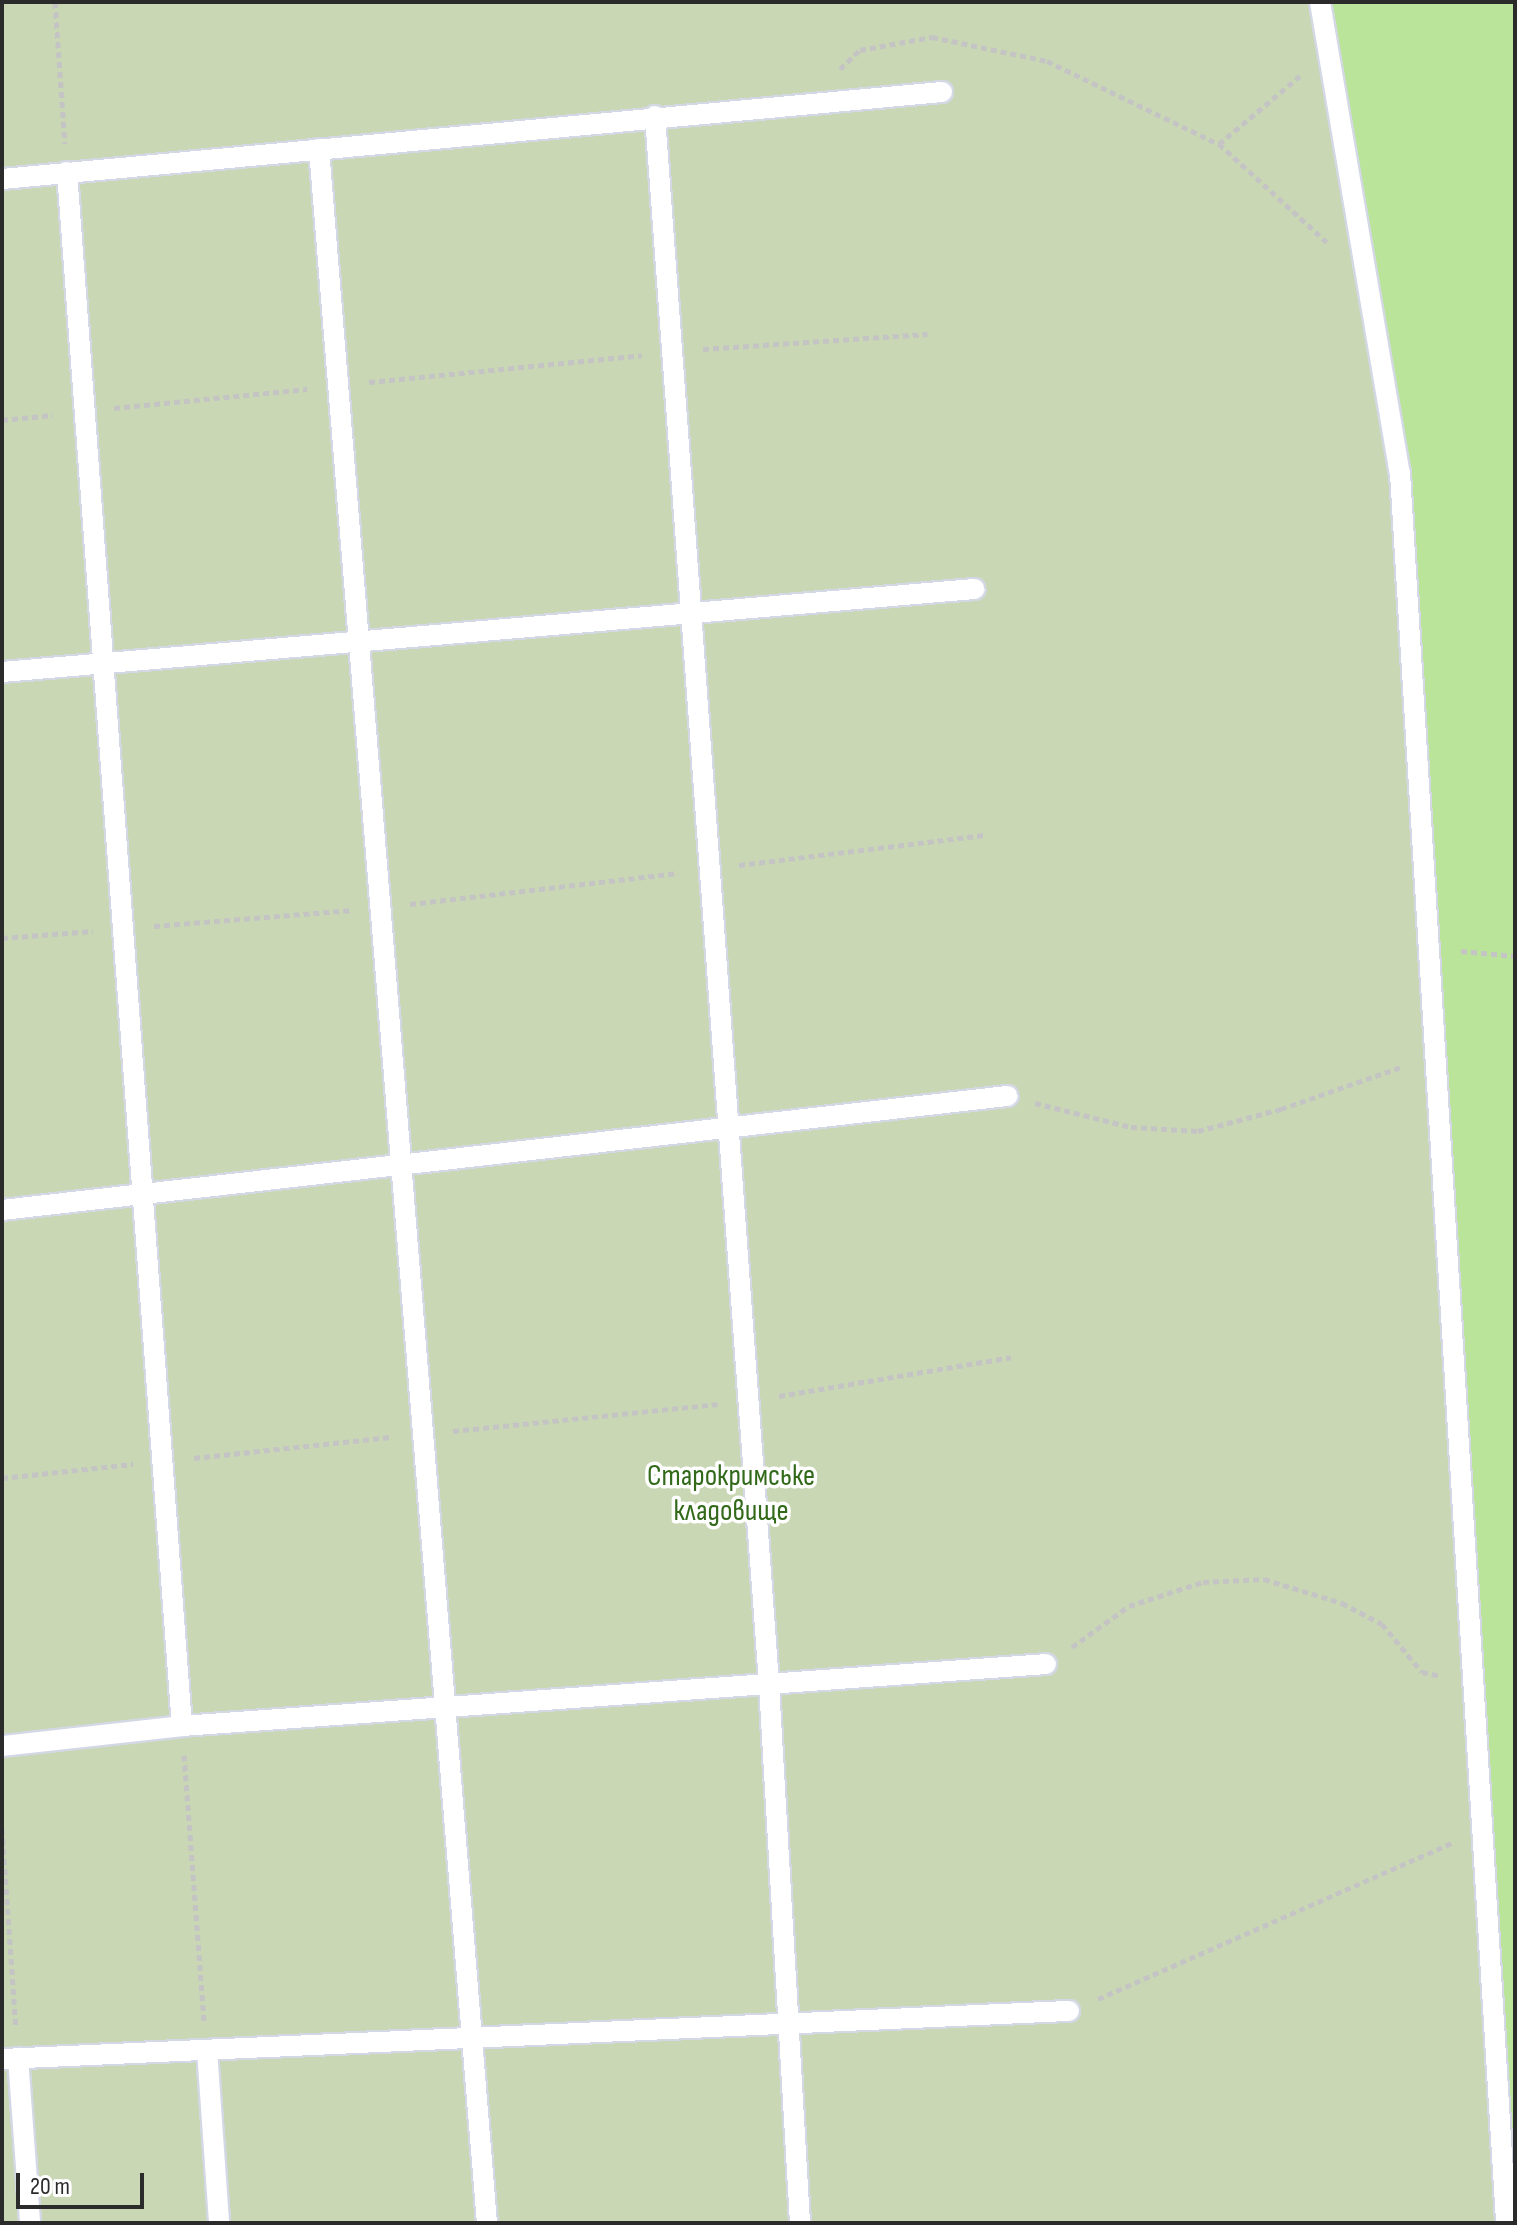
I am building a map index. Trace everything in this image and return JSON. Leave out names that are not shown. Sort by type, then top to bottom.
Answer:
[{"type":"lane","points":[[1320,2],[1400,473],[1506,2223]]},
{"type":"lane","points":[[2,179],[655,116],[942,92]]},
{"type":"lane","points":[[655,116],[706,869],[769,1685],[800,2223]]},
{"type":"lane","points":[[319,149],[487,2223]]},
{"type":"lane","points":[[67,172],[182,1726]]},
{"type":"lane","points":[[2,672],[974,589]]},
{"type":"lane","points":[[2,1210],[1008,1096]]},
{"type":"lane","points":[[2,1746],[182,1726],[1046,1664]]},
{"type":"lane","points":[[30,2223],[10,2059],[1069,2011]]},
{"type":"lane","points":[[207,2050],[219,2223]]},
{"type":"path","points":[[55,2],[67,172]]},
{"type":"path","points":[[801,103],[860,50],[932,37],[1047,61],[1219,144],[1295,209],[1368,285]]},
{"type":"path","points":[[1219,144],[1329,54]]},
{"type":"path","points":[[672,351],[927,334]]},
{"type":"path","points":[[2,938],[380,908],[984,835]]},
{"type":"path","points":[[1429,945],[1515,956]]},
{"type":"path","points":[[1008,1096],[1131,1127],[1198,1131],[1281,1109],[1435,1054]]},
{"type":"path","points":[[2,1478],[748,1401],[1011,1357]]},
{"type":"path","points":[[1046,1664],[1129,1606],[1203,1582],[1264,1579],[1342,1603],[1382,1624],[1422,1672],[1474,1684]]},
{"type":"path","points":[[182,1726],[207,2050]]},
{"type":"path","points":[[2,1829],[10,2059]]},
{"type":"path","points":[[1069,2011],[1440,1845],[1483,1837]]},
{"type":"green space","name":"Старокримське кладовище","points":[[2,2],[1320,2],[1400,473],[1506,2223],[2,2223]]},
{"type":"green space","points":[[1320,2],[1515,2],[1515,2223]]}]
